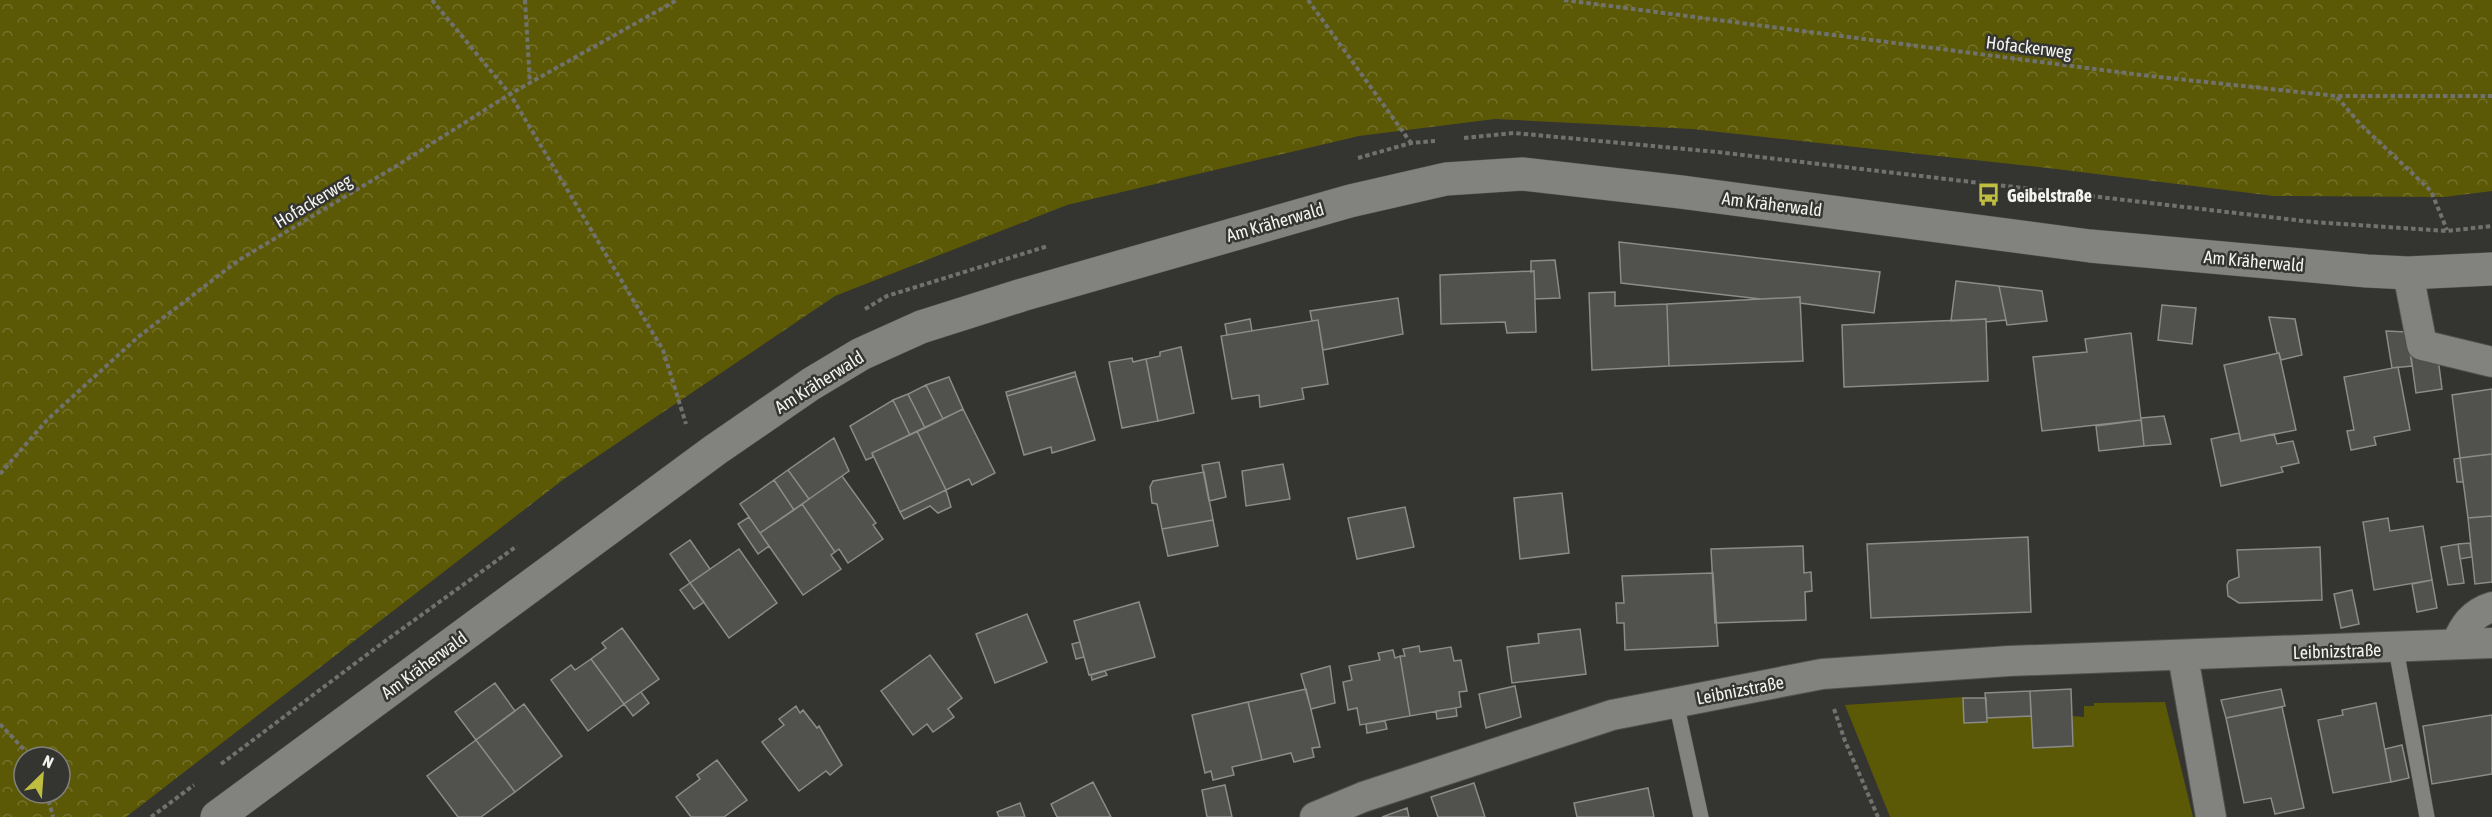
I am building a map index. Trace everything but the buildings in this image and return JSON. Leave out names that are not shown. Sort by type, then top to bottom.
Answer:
[{"type":"main road","name":"Am Kräherwald","points":[[217,817],[715,450],[811,384],[861,354],[921,327],[1022,295],[1350,201],[1446,178],[1522,174],[1682,192],[2090,246],[2408,273],[2492,269]]},
{"type":"street","points":[[2408,273],[2422,345],[2492,362]]},
{"type":"street","points":[[2456,645],[2465,624],[2481,610],[2492,607]]},
{"type":"street","name":"Leibnizstraße","points":[[1315,817],[1363,797],[1612,715],[1822,675],[2009,661],[2492,644]]},
{"type":"street","points":[[2182,656],[2211,817]]},
{"type":"lane","points":[[2396,649],[2427,817]]},
{"type":"lane","points":[[1676,702],[1701,817]]},
{"type":"path","points":[[432,0],[510,94],[663,350],[686,424]]},
{"type":"path","points":[[525,0],[530,84]]},
{"type":"path","name":"Hofackerweg","points":[[0,474],[47,420],[138,337],[239,260],[398,165],[510,94],[677,0]]},
{"type":"path","points":[[1308,0],[1411,143]]},
{"type":"path","name":"Hofackerweg","points":[[1564,0],[2141,75],[2336,96],[2492,96]]},
{"type":"path","points":[[2336,96],[2361,125],[2431,191],[2447,231]]},
{"type":"path","points":[[1457,139],[1514,133],[1717,152],[2312,222],[2447,231],[2492,226]]},
{"type":"path","points":[[1354,160],[1411,143],[1445,140]]},
{"type":"path","points":[[860,312],[887,296],[1000,259],[1058,243]]},
{"type":"path","points":[[677,431],[696,418]]},
{"type":"path","points":[[217,767],[377,647],[522,543]]},
{"type":"path","points":[[1822,675],[1845,741],[1878,817]]},
{"type":"path","points":[[0,724],[20,745]]},
{"type":"path","points":[[151,817],[198,782]]},
{"type":"green space","points":[[0,0],[2492,0],[2492,191],[2444,197],[2274,196],[2056,169],[1692,129],[1495,119],[1359,136],[1067,205],[835,296],[564,479],[126,817],[0,817]]},
{"type":"green space","points":[[1963,697],[1964,722],[1987,722],[1987,718],[2031,716],[2033,748],[2071,716],[2084,717],[2084,706],[2094,706],[2094,703],[2165,702],[2193,817],[1890,817],[1845,705]]},
{"type":"place","name":"Geibelstraße","points":[[1989,195]]}]
